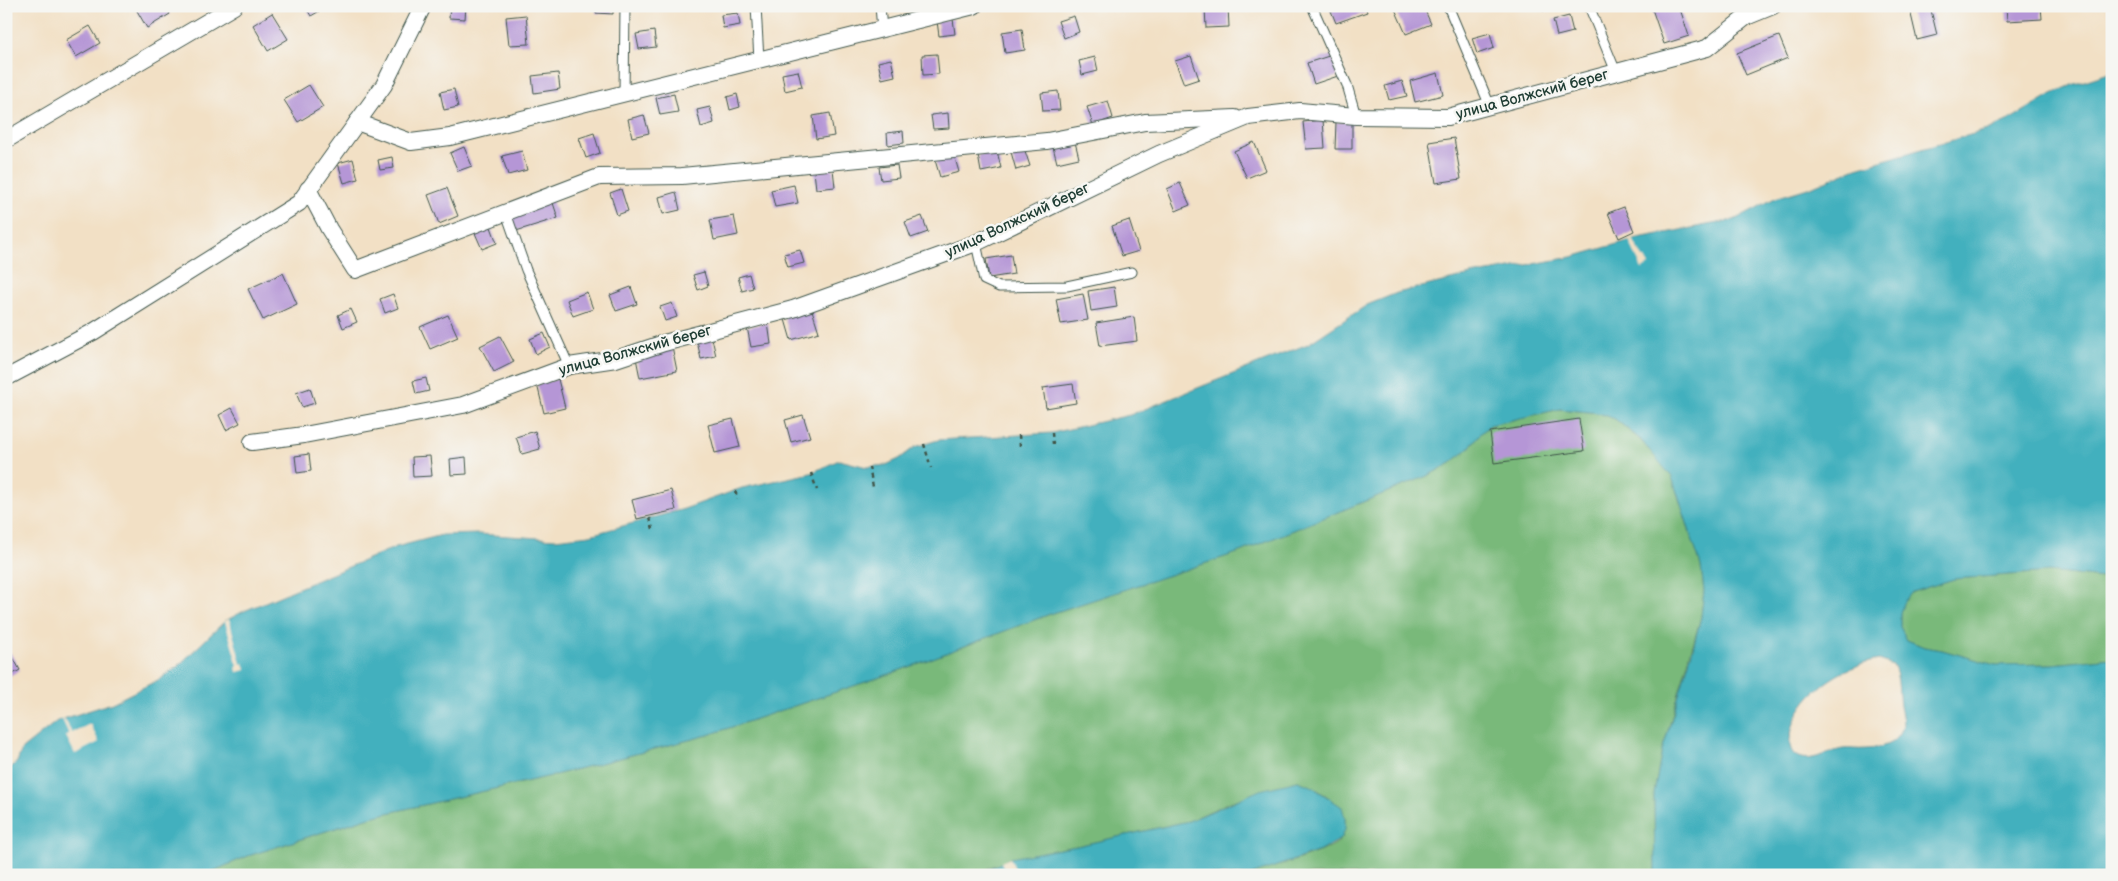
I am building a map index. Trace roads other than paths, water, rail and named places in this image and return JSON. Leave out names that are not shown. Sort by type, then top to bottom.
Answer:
[{"type":"street","points":[[6,140],[234,6]]},
{"type":"street","points":[[6,378],[93,332],[299,203],[384,85],[423,6]]},
{"type":"street","points":[[357,122],[411,142],[450,137],[974,6]]},
{"type":"street","name":"улица Волжский берег","points":[[252,442],[304,435],[463,405],[569,366],[616,358],[664,343],[793,309],[976,243],[1159,154],[1248,117],[1300,111],[1356,116],[1448,117],[1707,48],[1743,12],[1774,6]]},
{"type":"street","points":[[308,189],[329,229],[355,270],[598,177],[682,176],[1047,141],[1145,122],[1248,117]]},
{"type":"lane","points":[[624,94],[625,6]]},
{"type":"lane","points":[[756,6],[759,60]]},
{"type":"lane","points":[[880,6],[882,30]]},
{"type":"lane","points":[[1312,6],[1347,85],[1356,116]]},
{"type":"lane","points":[[1448,6],[1490,106]]},
{"type":"lane","points":[[1588,6],[1616,72]]},
{"type":"lane","points":[[506,213],[526,270],[569,366]]},
{"type":"lane","points":[[976,243],[984,280],[1000,287],[1067,286],[1132,272]]},
{"type":"water","points":[[2112,72],[2112,579],[2049,572],[1954,579],[1912,592],[1903,603],[1900,613],[1900,627],[1907,640],[1924,647],[1942,650],[1995,665],[2053,664],[2112,658],[2112,875],[1655,875],[1654,794],[1662,751],[1701,617],[1704,591],[1701,566],[1672,477],[1640,439],[1615,419],[1599,413],[1560,409],[1490,425],[1468,449],[1451,463],[1427,476],[1237,553],[1050,614],[898,671],[708,735],[551,776],[370,817],[248,856],[204,875],[6,875],[6,772],[17,762],[22,749],[57,721],[112,703],[160,679],[177,667],[225,621],[244,611],[396,547],[442,535],[478,534],[555,539],[590,535],[684,509],[742,488],[811,473],[839,460],[867,467],[886,465],[899,459],[915,447],[938,440],[1052,433],[1130,415],[1308,344],[1367,305],[1397,293],[1471,275],[1572,257],[1638,238],[1734,220],[1775,198],[1808,188],[1857,168],[1987,130],[2072,85]],"holes":[[[1879,660],[1893,665],[1898,680],[1903,724],[1902,730],[1895,740],[1884,746],[1843,749],[1806,759],[1800,758],[1793,753],[1790,740],[1795,720],[1802,706],[1824,684],[1851,668],[1865,663]]]},
{"type":"water","points":[[1298,781],[1311,786],[1342,807],[1345,818],[1345,830],[1341,839],[1320,851],[1251,875],[978,875],[1010,858],[1077,846],[1189,821],[1260,790]]}]
